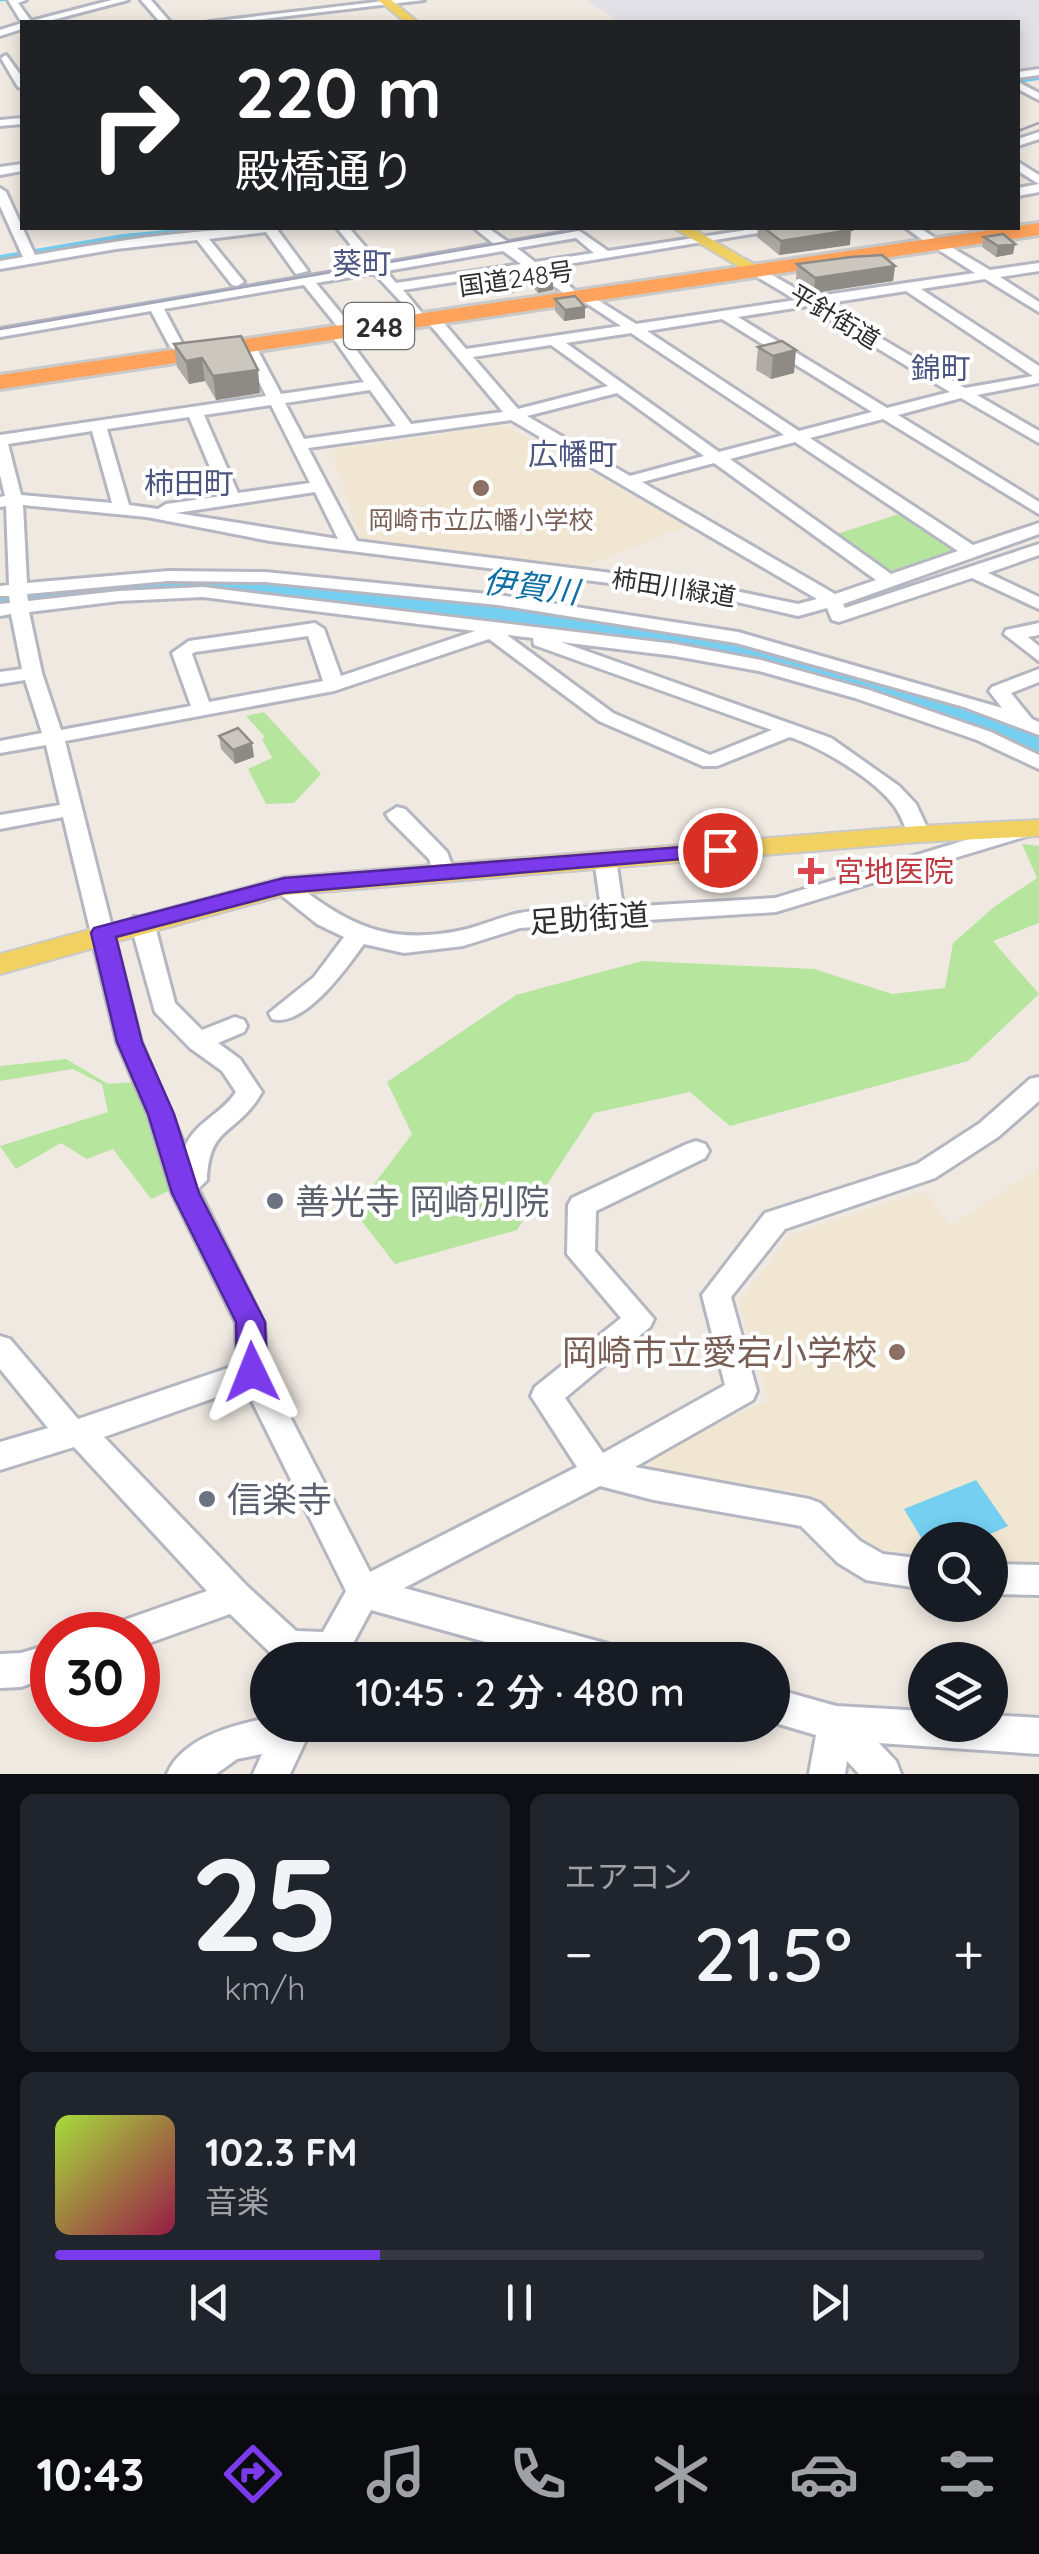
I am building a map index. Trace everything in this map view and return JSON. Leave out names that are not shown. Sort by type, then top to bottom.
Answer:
[{"type":"highway","name":"国道248号","points":[[927,237],[1039,229]]},
{"type":"highway","name":"国道248号","points":[[0,382],[980,230]]},
{"type":"highway","name":"国道248号","points":[[0,373],[339,328]]},
{"type":"main road","points":[[386,2],[409,20]]},
{"type":"main road","name":"平針街道","points":[[685,230],[752,268]]},
{"type":"main road","points":[[0,964],[284,886],[919,834],[1030,829]]},
{"type":"street","points":[[21,0],[12,1],[22,20]]},
{"type":"street","points":[[43,20],[123,0]]},
{"type":"street","points":[[146,0],[163,20]]},
{"type":"street","points":[[308,0],[331,20]]},
{"type":"street","points":[[338,0],[347,8]]},
{"type":"street","points":[[233,20],[419,0]]},
{"type":"street","points":[[3,58],[20,79]]},
{"type":"street","points":[[2,200],[29,255]]},
{"type":"street","points":[[0,255],[243,230]]},
{"type":"street","points":[[270,230],[407,430]]},
{"type":"street","points":[[344,230],[394,288],[464,354],[514,415],[834,602],[839,616],[972,562],[1039,549]]},
{"type":"street","points":[[394,288],[769,230]]},
{"type":"street","points":[[373,263],[485,231],[534,267],[796,436],[972,562],[1039,604]]},
{"type":"street","points":[[0,265],[115,232],[203,233]]},
{"type":"street","points":[[203,233],[237,282]]},
{"type":"street","points":[[0,334],[373,263],[578,234],[607,256]]},
{"type":"street","points":[[927,237],[1039,308]]},
{"type":"street","points":[[0,282],[29,255]]},
{"type":"street","points":[[464,354],[1039,267]]},
{"type":"street","name":"平針街道","points":[[752,268],[1039,438]]},
{"type":"street","points":[[0,324],[237,282],[304,275]]},
{"type":"street","points":[[910,288],[1039,376]]},
{"type":"street","points":[[156,307],[178,347]]},
{"type":"street","points":[[726,316],[1039,509]]},
{"type":"street","points":[[554,342],[889,581]]},
{"type":"street","points":[[248,345],[350,546]]},
{"type":"street","points":[[628,480],[1039,376]]},
{"type":"street","points":[[373,385],[0,441],[7,501],[9,600],[55,740],[130,1042],[161,1114],[186,1193],[250,1322],[252,1372],[364,1592],[543,1642]]},
{"type":"street","points":[[299,444],[514,415],[619,388]]},
{"type":"street","points":[[194,410],[232,499]]},
{"type":"street","points":[[98,425],[122,510]]},
{"type":"street","points":[[147,512],[320,486]]},
{"type":"street","name":"柿田川緑道","points":[[7,501],[147,512],[270,536],[706,590],[798,610],[834,602],[889,581],[972,562],[1039,528]]},
{"type":"street","points":[[494,628],[506,564]]},
{"type":"street","points":[[9,600],[168,576],[264,577],[498,600],[738,638],[1031,725]]},
{"type":"street","points":[[9,600],[203,592],[326,604],[761,666],[862,694],[984,736],[1039,763]]},
{"type":"street","points":[[326,604],[329,618],[313,620],[334,685]]},
{"type":"street","points":[[494,628],[606,718],[710,762],[792,729]]},
{"type":"street","points":[[0,747],[55,740],[334,685],[494,628],[824,742],[892,790],[905,804],[919,834]]},
{"type":"street","points":[[1039,629],[1013,634],[1039,656]]},
{"type":"street","points":[[202,710],[182,653],[189,647],[315,630]]},
{"type":"street","points":[[0,678],[32,673]]},
{"type":"street","points":[[1031,725],[999,691],[1039,675]]},
{"type":"street","points":[[0,822],[72,808]]},
{"type":"street","points":[[397,814],[438,857],[443,871]]},
{"type":"street","name":"足助街道","points":[[284,886],[325,919],[358,935],[404,945],[463,938],[519,921],[776,904],[1030,829]]},
{"type":"street","points":[[605,858],[613,914]]},
{"type":"street","points":[[142,922],[164,1006],[200,1042],[231,1065],[248,1092],[240,1111],[208,1127],[193,1152],[194,1180]]},
{"type":"street","points":[[281,1013],[322,984],[358,935]]},
{"type":"street","points":[[200,1042],[235,1026]]},
{"type":"street","points":[[336,1642],[364,1592],[598,1472],[742,1390],[716,1295],[775,1222],[926,1172],[989,1130],[1039,1086]]},
{"type":"street","points":[[696,1151],[582,1205],[580,1254],[640,1318],[546,1396],[598,1472],[654,1486],[809,1513],[849,1552],[878,1569],[908,1572]]},
{"type":"street","points":[[0,1348],[76,1433],[284,1642]]},
{"type":"street","points":[[0,1456],[252,1372]]},
{"type":"street","points":[[1008,1579],[1039,1580]]},
{"type":"street","points":[[160,1623],[235,1597]]},
{"type":"street","points":[[0,1671],[30,1667]]},
{"type":"street","points":[[790,1710],[836,1723],[1039,1736]]},
{"type":"street","points":[[827,1774],[836,1723]]},
{"type":"street","points":[[836,1723],[883,1774]]},
{"type":"street","points":[[186,1774],[230,1743],[250,1738]]},
{"type":"street","points":[[272,1774],[287,1742]]},
{"type":"shaded area","points":[[586,0],[1039,0],[1039,70],[1020,73],[1020,20],[618,20]]},
{"type":"shaded area","name":"岡崎市立広幡小学校","points":[[504,425],[688,526],[579,568],[361,543],[332,450]]},
{"type":"shaded area","name":"岡崎市立愛宕小学校","points":[[1039,1168],[1039,1564],[1008,1561],[1008,1522],[908,1522],[908,1553],[879,1550],[810,1494],[658,1469],[644,1458],[769,1400],[739,1303],[789,1236],[924,1191],[951,1226]]},
{"type":"green space","points":[[905,512],[959,548],[888,572],[834,535]]},
{"type":"green space","points":[[264,712],[321,774],[294,803],[266,804],[248,769],[272,758],[262,739],[265,737],[246,716]]},
{"type":"green space","points":[[1022,844],[1039,846],[1039,923],[993,941],[1039,994],[968,1061],[730,1126],[690,1092],[594,1113],[517,1230],[395,1264],[354,1211],[412,1134],[387,1082],[516,995],[642,961],[814,969],[892,994],[945,988],[953,943],[994,907],[1037,878]]},
{"type":"green space","points":[[66,1059],[108,1084],[136,1082],[171,1190],[151,1199],[113,1149],[87,1159],[61,1143],[16,1169],[0,1146],[108,1112],[102,1084],[73,1069],[0,1081],[0,1066]]},
{"type":"water","points":[[976,1480],[1005,1522],[912,1522],[904,1509]]},
{"type":"building","points":[[767,230],[851,230],[781,241]]},
{"type":"building","points":[[1003,234],[1015,244],[998,246],[984,237]]},
{"type":"building","points":[[882,255],[895,266],[815,278],[797,264],[851,257]]},
{"type":"building","points":[[504,269],[515,281],[500,283],[489,271]]},
{"type":"building","points":[[538,269],[553,279],[538,282],[527,270]]},
{"type":"building","points":[[575,296],[585,307],[565,310],[555,299]]},
{"type":"building","points":[[241,336],[258,370],[213,376],[202,358],[186,361],[174,344]]},
{"type":"building","points":[[782,341],[796,350],[773,356],[758,347]]},
{"type":"building","points":[[238,728],[252,743],[233,750],[219,736]]},
{"type":"waterway","points":[[1020,79],[1039,76]]},
{"type":"waterway","points":[[0,260],[123,239],[215,230]]},
{"type":"waterway","name":"伊賀川","points":[[0,601],[176,584],[235,585],[355,596],[674,638],[794,664],[967,717],[1039,747]]},
{"type":"railway","points":[[1020,130],[1039,123]]},
{"type":"railway","points":[[0,329],[576,230]]},
{"type":"place","name":"岡崎市立広幡小学校","points":[[481,488]]},
{"type":"place","name":"宮地医院","points":[[811,871]]},
{"type":"place","name":"善光寺 岡崎別院","points":[[275,1201]]},
{"type":"place","name":"岡崎市立愛宕小学校","points":[[897,1352]]},
{"type":"place","name":"信楽寺","points":[[207,1499]]},
{"type":"district","name":"葵町","points":[[362,263]]},
{"type":"district","name":"錦町","points":[[941,368]]},
{"type":"district","name":"広幡町","points":[[573,454]]},
{"type":"district","name":"柿田町","points":[[189,483]]},
{"type":"route","points":[[252,1372],[250,1322],[186,1193],[161,1114],[130,1042],[103,933],[284,886],[720,850]]}]
